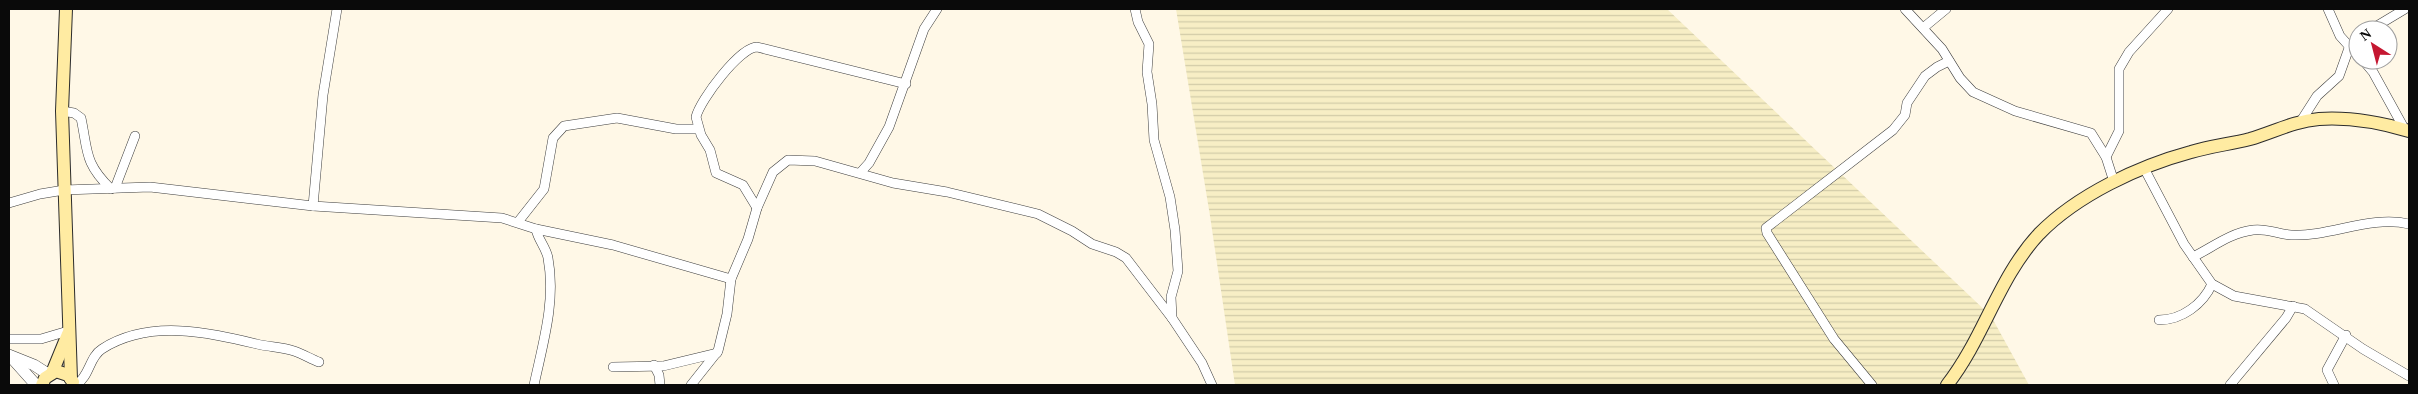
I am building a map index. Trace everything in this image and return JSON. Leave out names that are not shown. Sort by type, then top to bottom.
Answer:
[{"type":"main road","points":[[66,9],[62,111],[68,332],[73,383]]},
{"type":"main road","points":[[1947,385],[1980,335],[2003,283],[2017,261],[2051,224],[2086,198],[2114,182],[2144,168],[2189,152],[2252,138],[2301,122],[2338,119],[2407,130]]},
{"type":"main road","points":[[47,377],[68,332]]},
{"type":"main road","points":[[47,377],[60,372],[73,383]]},
{"type":"street","points":[[313,206],[324,96],[337,9]]},
{"type":"street","points":[[860,173],[869,164],[889,127],[906,84],[924,29],[937,9]]},
{"type":"street","points":[[1135,9],[1138,22],[1149,44],[1147,72],[1152,104],[1154,140],[1170,197],[1175,230],[1178,272],[1171,297],[1172,318]]},
{"type":"street","points":[[1905,9],[1923,28],[1960,78],[1982,97],[2015,110],[2091,133],[2106,156],[2114,182]]},
{"type":"street","points":[[1923,28],[1946,9]]},
{"type":"street","points":[[2106,156],[2119,131],[2119,69],[2129,52],[2168,9]]},
{"type":"street","points":[[2328,9],[2340,36],[2348,47]]},
{"type":"street","points":[[2387,20],[2406,9]]},
{"type":"street","points":[[757,208],[743,185],[716,173],[710,150],[698,129],[696,117],[708,91],[742,54],[752,47],[906,84]]},
{"type":"street","points":[[2301,122],[2317,96],[2339,76],[2348,51]]},
{"type":"street","points":[[1872,385],[1834,339],[1766,228],[1893,130],[1905,115],[1906,103],[1925,76],[1949,61]]},
{"type":"street","points":[[2372,70],[2407,130]]},
{"type":"street","points":[[62,111],[74,113],[81,118],[89,162],[96,174],[113,189]]},
{"type":"street","points":[[518,222],[544,189],[553,138],[564,126],[617,118],[676,129],[698,129]]},
{"type":"street","points":[[113,189],[135,136]]},
{"type":"street","points":[[691,385],[717,353],[727,314],[731,279],[748,239],[757,208],[773,172],[788,160],[816,161],[893,183],[955,194],[1038,214],[1072,231],[1092,244],[1116,252],[1126,258],[1172,318],[1202,363],[1212,385]]},
{"type":"street","points":[[2144,168],[2193,257],[2212,284],[2234,296],[2304,309],[2346,335],[2363,349],[2409,376]]},
{"type":"street","points":[[9,204],[64,190],[150,187],[313,206],[502,218],[536,229],[597,241],[731,279]]},
{"type":"street","points":[[2193,257],[2228,237],[2253,230],[2269,230],[2290,235],[2336,231],[2382,222],[2409,224]]},
{"type":"street","points":[[534,385],[549,318],[552,291],[548,257],[537,236],[536,229]]},
{"type":"street","points":[[2159,320],[2182,315],[2206,298],[2212,284]]},
{"type":"street","points":[[2230,385],[2286,318],[2292,306]]},
{"type":"street","points":[[73,383],[86,376],[99,350],[128,335],[154,330],[182,331],[238,339],[294,351],[319,362]]},
{"type":"street","points":[[9,339],[41,339],[68,332]]},
{"type":"street","points":[[2334,385],[2327,370],[2346,335]]},
{"type":"street","points":[[613,367],[654,366],[685,362],[717,353]]},
{"type":"street","points":[[9,355],[34,365],[47,377]]},
{"type":"street","points":[[9,355],[36,385]]},
{"type":"street","points":[[654,366],[659,375],[660,385]]},
{"type":"shaded area","points":[[1176,9],[1667,9],[1991,316],[2029,385],[1235,385],[1210,216]]}]
